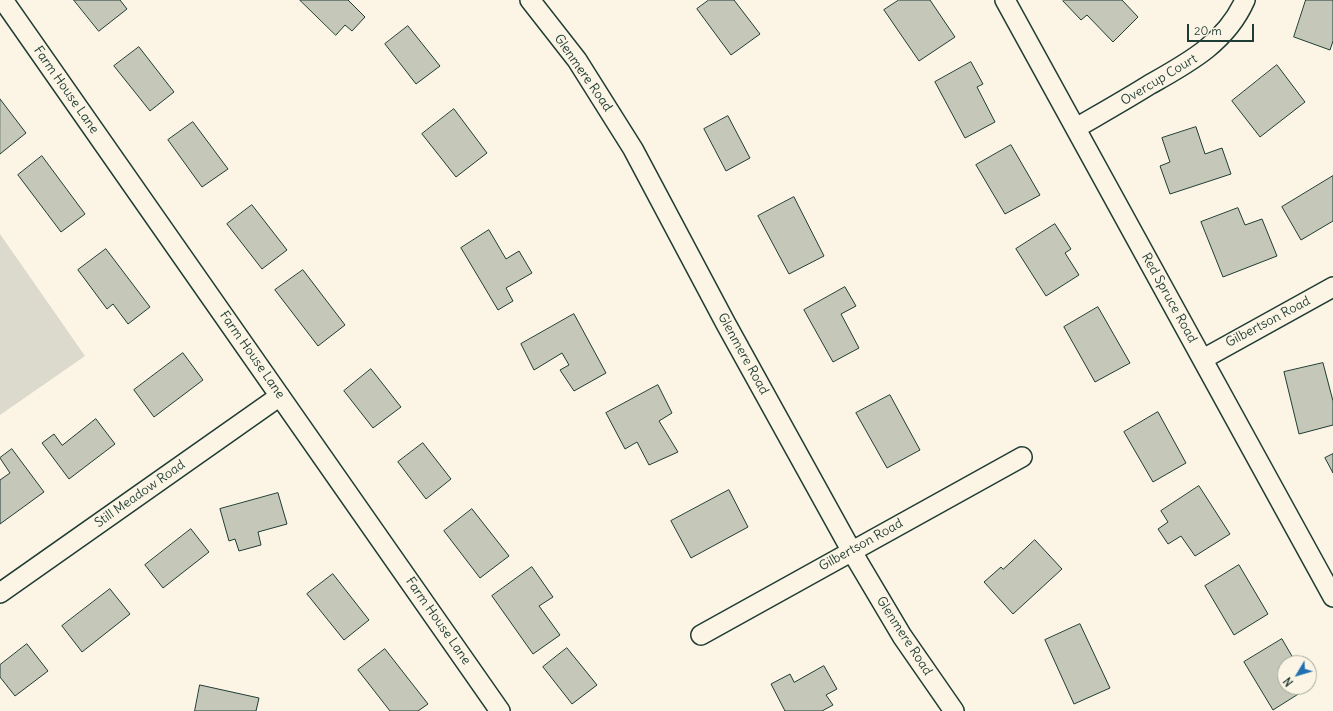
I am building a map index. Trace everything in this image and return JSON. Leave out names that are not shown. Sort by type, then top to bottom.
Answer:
[{"type":"street","name":"Farm House Lane","points":[[3,0],[500,711]]},
{"type":"street","name":"Glenmere Road","points":[[530,0],[577,60],[634,149],[726,324],[851,550],[902,636],[954,711]]},
{"type":"street","name":"Red Spruce Road","points":[[1005,0],[1203,359],[1226,405],[1333,597]]},
{"type":"street","name":"Overcup Court","points":[[1076,128],[1197,58],[1224,34],[1234,21],[1245,0]]},
{"type":"street","name":"Gilbertson Road","points":[[1203,359],[1333,287]]},
{"type":"street","name":"Still Meadow Road","points":[[0,593],[280,396]]},
{"type":"street","name":"Gilbertson Road","points":[[701,635],[1022,456]]},
{"type":"shaded area","points":[[0,234],[85,356],[0,415]]},
{"type":"building","points":[[74,0],[120,0],[127,9],[99,31]]},
{"type":"building","points":[[300,0],[348,0],[365,17],[352,31],[345,25],[336,35]]},
{"type":"building","points":[[709,0],[734,0],[760,34],[731,55],[697,9]]},
{"type":"building","points":[[899,0],[930,0],[955,37],[919,61],[884,10]]},
{"type":"building","points":[[1122,0],[1138,17],[1113,42],[1087,15],[1081,20],[1063,1]]},
{"type":"building","points":[[1306,0],[1333,0],[1333,41],[1330,50],[1294,37]]},
{"type":"building","points":[[408,26],[440,66],[416,84],[385,44]]},
{"type":"building","points":[[139,47],[174,92],[150,111],[114,66]]},
{"type":"building","points":[[971,62],[983,84],[977,87],[995,122],[965,138],[935,82]]},
{"type":"building","points":[[1277,65],[1305,102],[1260,137],[1232,101]]},
{"type":"building","points":[[0,99],[26,133],[0,154]]},
{"type":"building","points":[[454,109],[487,153],[456,177],[422,134]]},
{"type":"building","points":[[728,116],[750,158],[726,171],[704,129]]},
{"type":"building","points":[[193,122],[228,169],[202,187],[168,140]]},
{"type":"building","points":[[1196,127],[1205,154],[1222,148],[1231,174],[1170,194],[1160,166],[1170,162],[1162,138]]},
{"type":"building","points":[[1011,145],[1040,195],[1005,214],[976,165]]},
{"type":"building","points":[[42,156],[85,214],[61,232],[18,175]]},
{"type":"building","points":[[1333,176],[1333,221],[1301,240],[1282,207]]},
{"type":"building","points":[[794,197],[824,256],[789,274],[758,216]]},
{"type":"building","points":[[252,205],[287,250],[262,269],[227,224]]},
{"type":"building","points":[[1238,208],[1245,225],[1262,219],[1277,256],[1223,277],[1201,222]]},
{"type":"building","points":[[1055,224],[1071,249],[1065,253],[1079,275],[1046,296],[1016,249]]},
{"type":"building","points":[[489,230],[506,259],[519,251],[532,273],[506,288],[513,301],[498,310],[461,248]]},
{"type":"building","points":[[106,249],[150,307],[128,324],[113,304],[107,309],[78,270]]},
{"type":"building","points":[[303,270],[345,325],[318,346],[275,290]]},
{"type":"building","points":[[845,287],[856,306],[841,314],[859,348],[833,362],[804,310]]},
{"type":"building","points":[[1098,307],[1130,363],[1095,382],[1064,327]]},
{"type":"building","points":[[574,314],[606,373],[574,391],[560,370],[569,365],[562,353],[534,370],[521,344]]},
{"type":"building","points":[[183,353],[203,380],[154,417],[134,390]]},
{"type":"building","points":[[1323,363],[1333,401],[1333,425],[1299,434],[1284,372]]},
{"type":"building","points":[[371,369],[401,407],[373,428],[344,391]]},
{"type":"building","points":[[658,385],[672,413],[659,421],[678,452],[649,465],[637,442],[625,449],[606,413]]},
{"type":"building","points":[[890,395],[920,450],[887,468],[856,413]]},
{"type":"building","points":[[1158,412],[1186,463],[1153,482],[1124,432]]},
{"type":"building","points":[[96,419],[115,444],[69,479],[42,443],[54,434],[62,445]]},
{"type":"building","points":[[423,443],[451,479],[426,499],[398,462]]},
{"type":"building","points":[[12,449],[44,492],[0,524],[0,480],[10,473],[0,458]]},
{"type":"building","points":[[1333,454],[1333,473],[1325,458]]},
{"type":"building","points":[[1199,486],[1230,534],[1195,556],[1181,536],[1168,544],[1158,529],[1168,522],[1161,511]]},
{"type":"building","points":[[729,490],[748,527],[691,558],[671,521]]},
{"type":"building","points":[[278,493],[287,524],[258,532],[261,545],[239,551],[235,539],[229,541],[220,509]]},
{"type":"building","points":[[472,509],[509,556],[480,578],[444,531]]},
{"type":"building","points":[[191,529],[209,552],[163,588],[145,565]]},
{"type":"building","points":[[1035,540],[1062,569],[1013,614],[984,582],[1001,567],[1003,569]]},
{"type":"building","points":[[1239,565],[1268,614],[1234,635],[1205,586]]},
{"type":"building","points":[[532,567],[553,597],[539,606],[560,635],[533,654],[492,596]]},
{"type":"building","points":[[333,574],[369,620],[344,640],[307,594]]},
{"type":"building","points":[[110,589],[130,614],[82,652],[62,626]]},
{"type":"building","points":[[1080,624],[1110,688],[1074,704],[1045,640]]},
{"type":"building","points":[[1282,639],[1291,655],[1277,655],[1277,695],[1297,695],[1273,710],[1244,662]]},
{"type":"building","points":[[27,644],[48,671],[15,696],[0,677],[0,665]]},
{"type":"building","points":[[567,648],[597,685],[572,704],[543,667]]},
{"type":"building","points":[[385,649],[428,704],[418,711],[390,711],[358,670]]},
{"type":"building","points":[[824,666],[837,689],[826,695],[833,705],[822,711],[785,711],[771,684],[790,674],[794,682]]},
{"type":"building","points":[[200,685],[259,698],[256,711],[195,711]]}]
